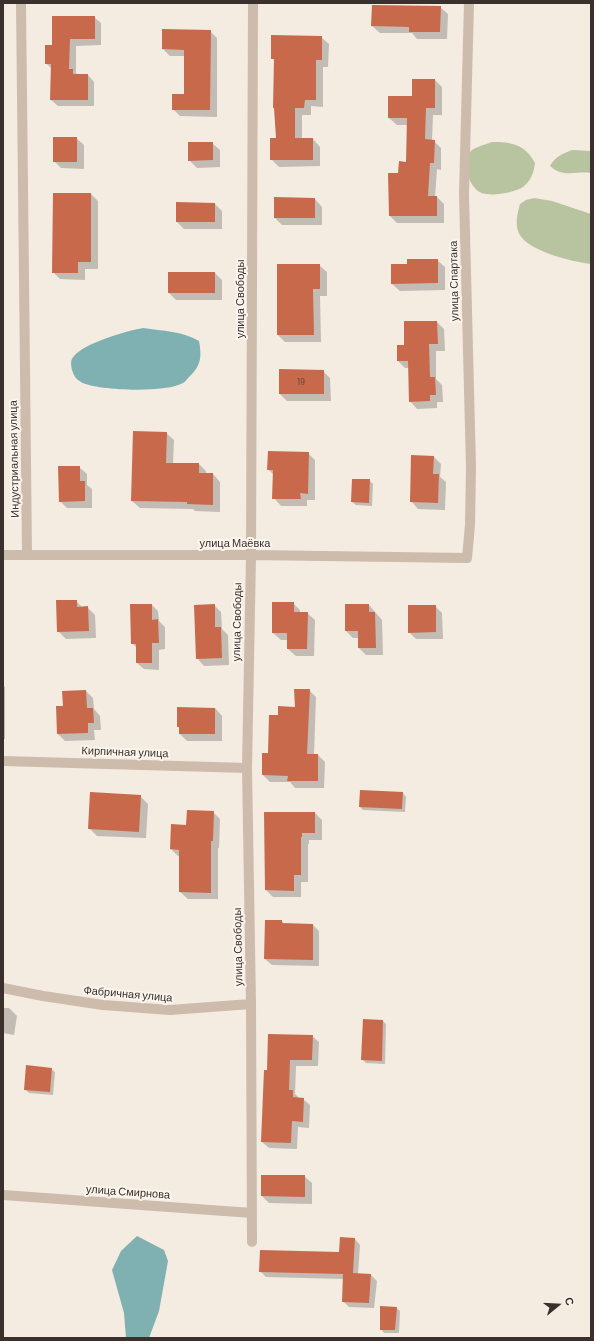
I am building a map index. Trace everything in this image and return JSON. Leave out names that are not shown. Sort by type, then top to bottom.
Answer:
[{"type":"street","name":"Индустриальная улица","points":[[21,3],[27,554]]},
{"type":"street","name":"улица Свободы","points":[[252,1242],[251,1004],[247,768],[251,555],[253,3]]},
{"type":"street","name":"улица Спартака","points":[[467,558],[470,525],[471,467],[464,194],[469,3]]},
{"type":"street","name":"улица Маёвка","points":[[3,554],[467,558]]},
{"type":"street","name":"Кирпичная улица","points":[[3,761],[247,768]]},
{"type":"street","name":"Фабричная улица","points":[[3,988],[103,1005],[170,1010],[251,1004]]},
{"type":"street","name":"улица Смирнова","points":[[3,1195],[252,1213]]},
{"type":"green space","points":[[492,142],[517,145],[531,157],[535,163],[534,170],[526,185],[507,193],[487,194],[478,191],[472,185],[468,172],[468,160],[470,153],[475,148]]},
{"type":"green space","points":[[572,150],[591,151],[591,173],[565,173],[555,170],[550,166],[560,156]]},
{"type":"green space","points":[[534,198],[552,201],[591,214],[591,264],[573,261],[550,254],[529,244],[522,238],[518,231],[517,224],[520,204],[526,200]]},
{"type":"water","points":[[143,328],[179,333],[199,341],[200,361],[196,369],[184,383],[162,388],[132,390],[89,385],[81,382],[75,377],[72,370],[71,361],[79,351],[106,338]]},
{"type":"water","points":[[137,1236],[164,1250],[168,1261],[159,1311],[149,1338],[126,1338],[124,1313],[112,1270],[121,1251]]},
{"type":"building","points":[[372,5],[441,6],[440,32],[409,32],[409,27],[371,26]]},
{"type":"building","points":[[52,16],[95,16],[95,39],[70,39],[69,69],[73,69],[73,74],[88,74],[88,100],[50,100],[51,64],[45,64],[45,45],[52,45]]},
{"type":"building","points":[[162,29],[211,30],[210,110],[172,110],[172,94],[184,94],[184,50],[162,49]]},
{"type":"building","points":[[271,35],[322,36],[322,60],[316,60],[316,100],[305,100],[304,108],[295,108],[295,138],[313,138],[313,160],[270,160],[270,138],[276,138],[273,108],[274,59],[271,59]]},
{"type":"building","points":[[412,79],[435,79],[435,108],[426,108],[425,139],[435,140],[434,163],[430,163],[428,196],[437,196],[437,216],[389,216],[388,173],[398,173],[399,161],[406,162],[407,118],[388,118],[388,96],[412,96]]},
{"type":"building","points":[[53,137],[77,137],[77,162],[53,162]]},
{"type":"building","points":[[188,142],[213,142],[213,160],[188,161]]},
{"type":"building","points":[[53,193],[91,193],[91,262],[78,262],[78,273],[52,273]]},
{"type":"building","points":[[274,197],[315,198],[315,218],[274,218]]},
{"type":"building","points":[[176,202],[215,203],[215,222],[176,222]]},
{"type":"building","points":[[407,259],[438,259],[438,283],[391,284],[391,264],[407,264]]},
{"type":"building","points":[[277,264],[320,264],[320,289],[313,289],[314,335],[277,335]]},
{"type":"building","points":[[168,272],[215,272],[215,293],[168,293]]},
{"type":"building","points":[[404,321],[437,321],[438,344],[429,344],[430,377],[435,377],[436,395],[430,395],[430,401],[409,402],[408,361],[397,361],[397,345],[404,345]]},
{"type":"building","points":[[279,369],[324,370],[324,394],[279,394]]},
{"type":"building","points":[[133,431],[167,432],[166,463],[199,463],[199,473],[213,473],[213,505],[187,504],[187,502],[131,501]]},
{"type":"building","points":[[268,451],[309,452],[308,494],[300,493],[301,499],[272,499],[273,470],[267,470]]},
{"type":"building","points":[[411,455],[434,456],[433,474],[439,474],[438,503],[410,502]]},
{"type":"building","points":[[58,466],[80,466],[80,481],[85,481],[85,501],[59,502]]},
{"type":"building","points":[[352,479],[370,479],[369,503],[351,502]]},
{"type":"building","points":[[56,600],[77,600],[77,607],[88,606],[89,631],[57,632]]},
{"type":"building","points":[[272,602],[294,602],[294,612],[308,612],[307,649],[287,649],[287,633],[272,633]]},
{"type":"building","points":[[130,604],[152,604],[152,620],[158,619],[159,643],[152,643],[152,663],[136,663],[136,644],[131,644]]},
{"type":"building","points":[[215,604],[215,627],[221,627],[222,658],[196,659],[194,605]]},
{"type":"building","points":[[345,604],[369,604],[369,612],[375,612],[376,648],[358,648],[358,631],[345,631]]},
{"type":"building","points":[[408,605],[436,605],[436,632],[408,633]]},
{"type":"building","points":[[294,689],[310,689],[307,754],[318,754],[318,781],[287,781],[288,776],[262,775],[262,753],[268,753],[269,715],[278,715],[278,706],[295,707]]},
{"type":"building","points":[[86,690],[87,708],[93,708],[94,723],[88,723],[88,733],[57,734],[56,706],[63,706],[62,691]]},
{"type":"building","points":[[177,707],[215,708],[215,734],[179,734],[179,727],[177,727]]},
{"type":"building","points":[[360,790],[403,792],[402,809],[359,807]]},
{"type":"building","points":[[90,792],[141,795],[139,832],[88,829]]},
{"type":"building","points":[[187,810],[214,811],[213,841],[211,841],[211,893],[179,892],[179,850],[170,849],[171,824],[186,825]]},
{"type":"building","points":[[264,812],[315,812],[315,833],[302,833],[301,875],[294,875],[294,891],[265,890]]},
{"type":"building","points":[[265,920],[282,920],[282,923],[313,924],[313,960],[264,959]]},
{"type":"building","points":[[363,1019],[383,1020],[382,1061],[361,1060]]},
{"type":"building","points":[[268,1034],[313,1035],[312,1060],[290,1060],[289,1090],[293,1090],[293,1097],[304,1098],[303,1122],[292,1121],[291,1143],[261,1142],[264,1070],[267,1070]]},
{"type":"building","points":[[26,1065],[52,1068],[50,1092],[24,1090]]},
{"type":"building","points":[[261,1175],[305,1175],[305,1197],[261,1196]]},
{"type":"building","points":[[340,1237],[355,1238],[353,1273],[371,1274],[369,1303],[342,1302],[343,1274],[259,1272],[260,1250],[339,1252]]},
{"type":"building","points":[[380,1306],[397,1307],[395,1330],[380,1330]]}]
